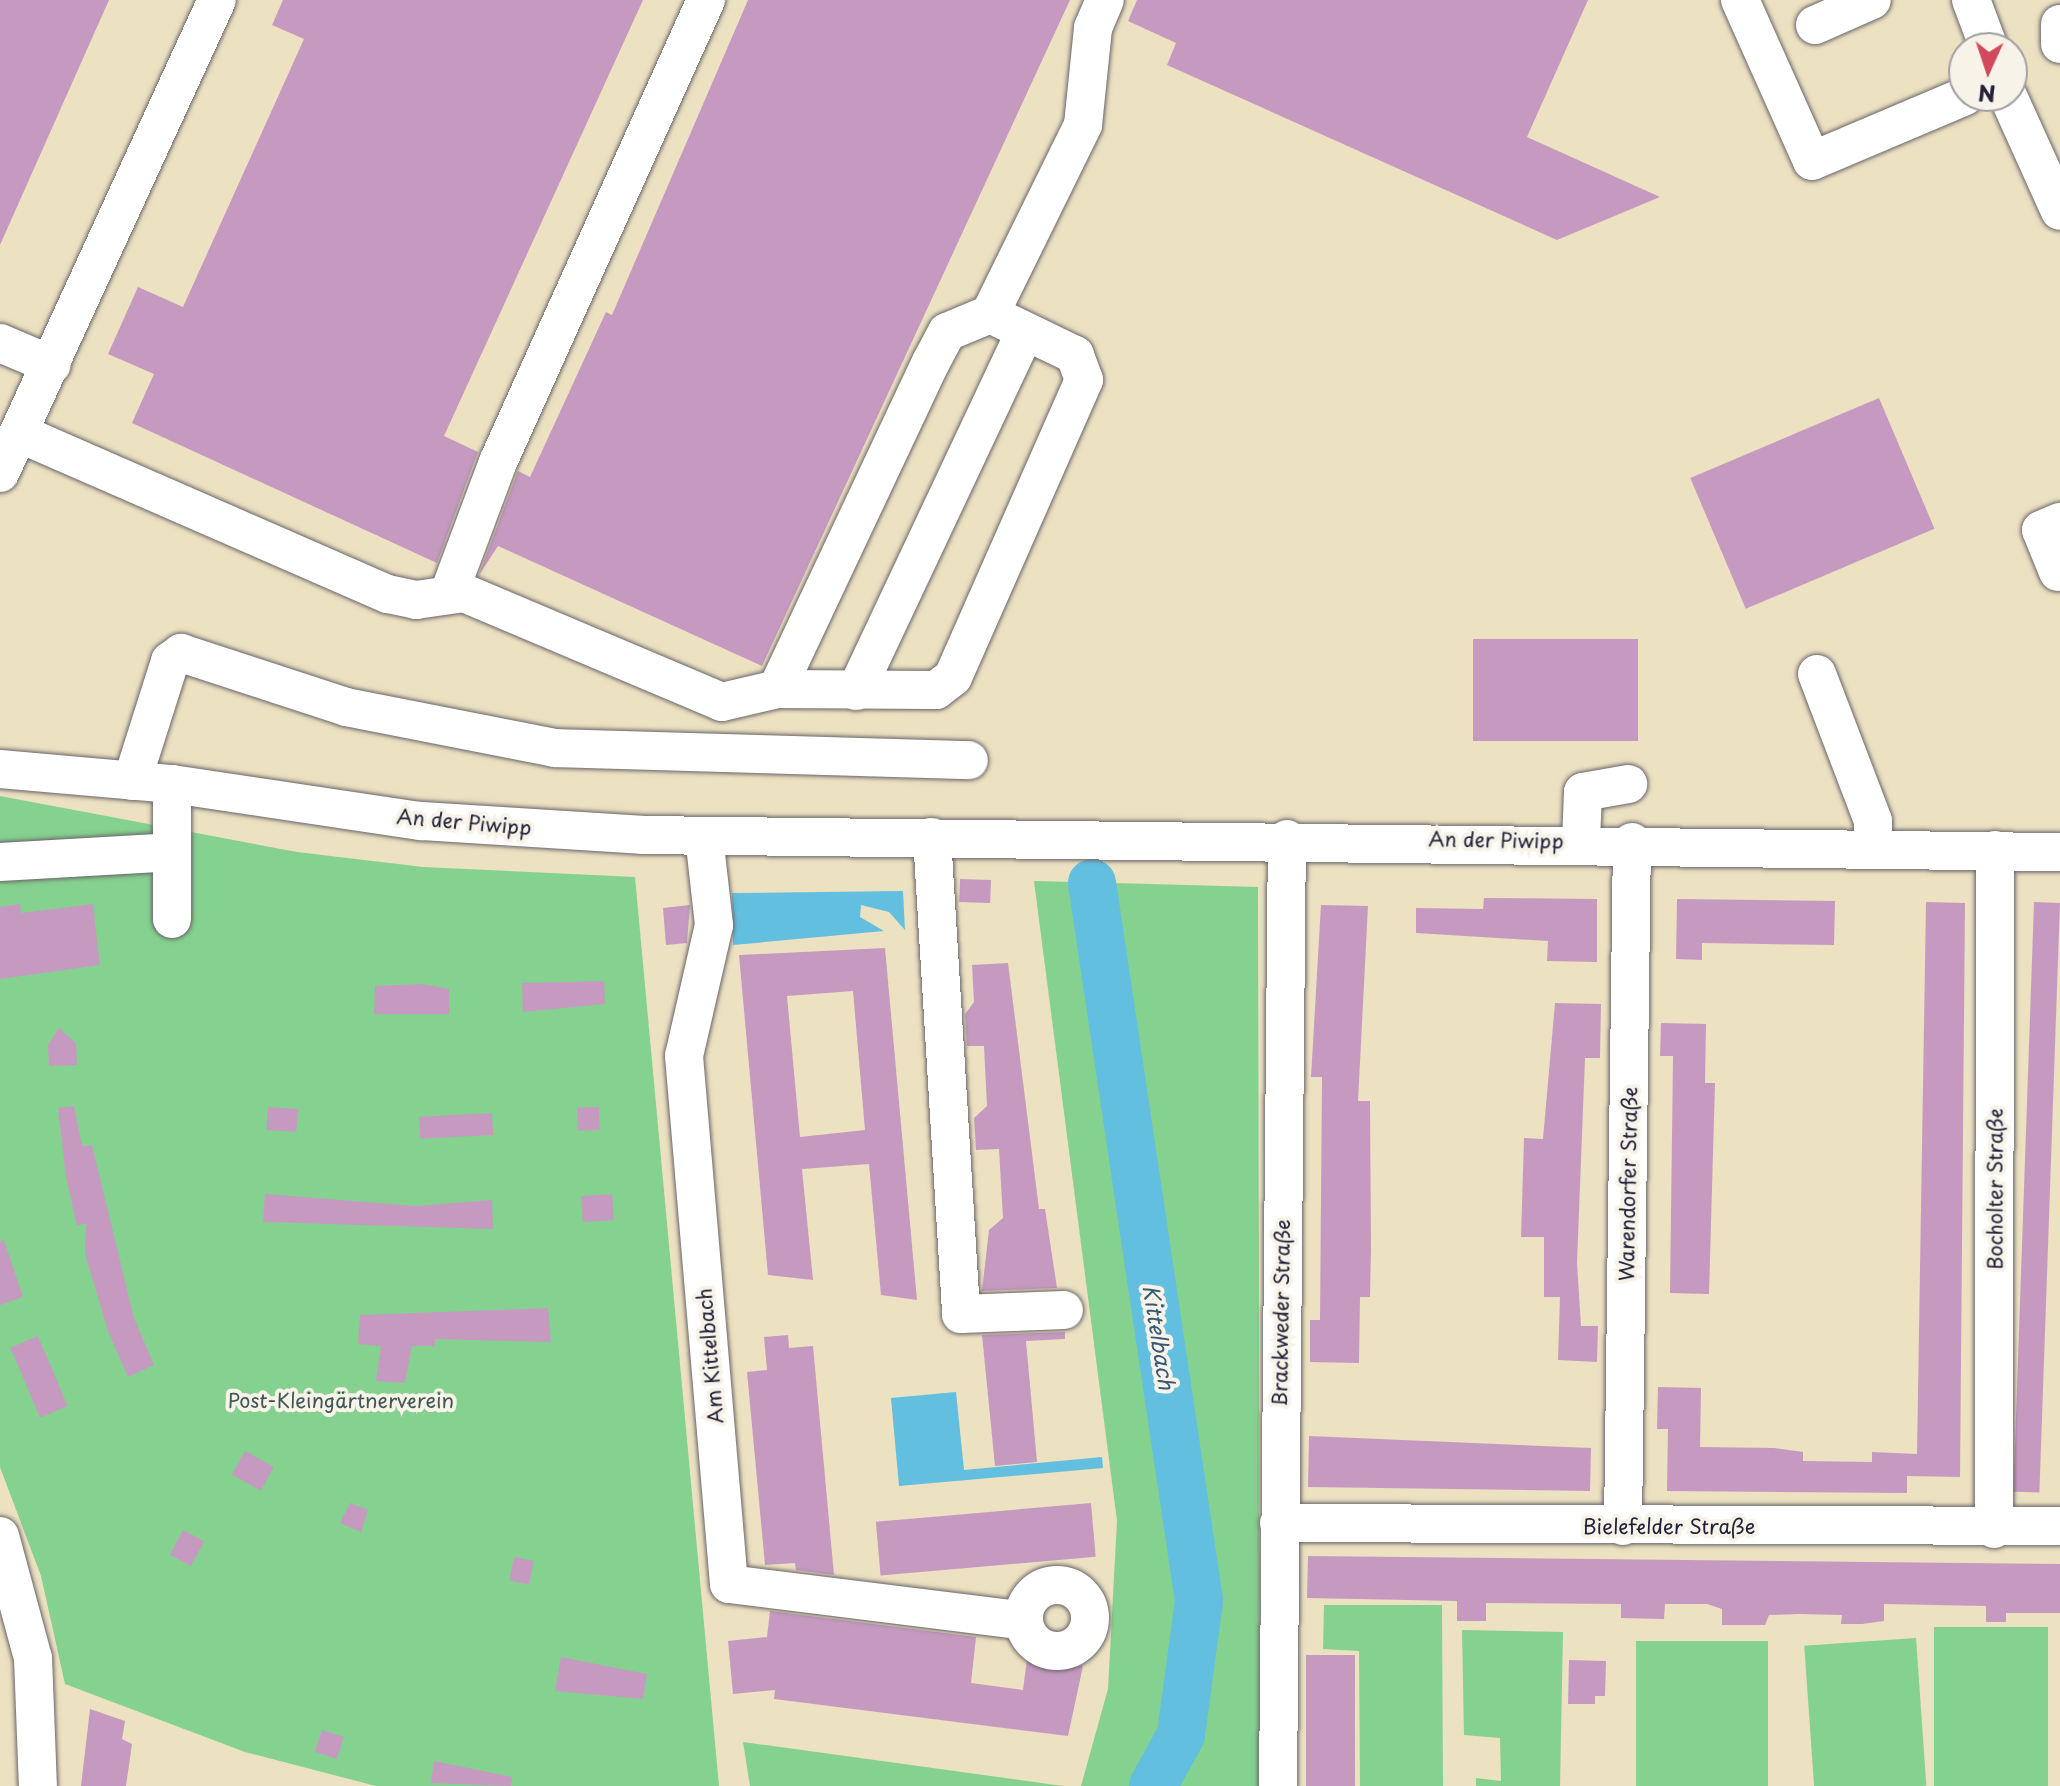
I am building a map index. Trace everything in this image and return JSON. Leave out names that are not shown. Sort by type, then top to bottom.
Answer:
[{"type":"street","points":[[0,473],[21,434],[217,0]]},
{"type":"street","points":[[449,593],[498,462],[706,0]]},
{"type":"street","points":[[777,689],[856,509],[947,332],[990,314],[1083,125],[1093,28],[1105,0]]},
{"type":"street","points":[[1740,0],[1812,161],[1948,103]]},
{"type":"street","points":[[1815,25],[1872,0]]},
{"type":"street","points":[[1971,0],[1983,32]]},
{"type":"street","points":[[2060,24],[2060,44]]},
{"type":"street","points":[[2015,112],[2060,211]]},
{"type":"street","points":[[21,434],[388,594],[416,600],[464,593],[722,702],[777,689],[936,690],[953,677],[1084,380],[1075,355],[1024,334],[990,314]]},
{"type":"street","points":[[856,691],[1024,334]]},
{"type":"street","points":[[0,343],[52,365]]},
{"type":"street","points":[[2058,572],[2041,530],[2060,522]]},
{"type":"street","points":[[132,781],[170,661],[181,653],[346,707],[542,747],[969,760]]},
{"type":"street","points":[[1817,674],[1873,821],[1873,847]]},
{"type":"street","name":"An der Piwipp","points":[[0,769],[172,784],[421,821],[704,836],[1632,842],[2060,852]]},
{"type":"street","points":[[172,784],[172,919]]},
{"type":"street","points":[[1581,842],[1583,792],[1628,784]]},
{"type":"street","name":"Am Kittelbach","points":[[704,836],[714,925],[704,991],[684,1046],[729,1584],[1024,1621]]},
{"type":"street","points":[[932,837],[961,1314],[1064,1310]]},
{"type":"street","name":"Brackweder Straße","points":[[1278,1786],[1287,839]]},
{"type":"street","name":"Warendorfer Straße","points":[[1623,1526],[1632,842]]},
{"type":"street","name":"Bocholter Straße","points":[[1994,1529],[1995,850]]},
{"type":"street","points":[[0,862],[171,852]]},
{"type":"street","name":"Bielefelder Straße","points":[[1279,1523],[1994,1529],[2060,1526]]},
{"type":"street","points":[[0,1536],[33,1658],[38,1786]]},
{"type":"green space","name":"Post-Kleingärtnerverein","points":[[0,796],[297,852],[423,867],[635,877],[719,1786],[376,1786],[245,1752],[65,1684],[41,1576],[0,1467]]},
{"type":"green space","points":[[1034,881],[1111,883],[1204,1536],[1197,1736],[1167,1786],[1081,1786],[1108,1689],[1117,1521]]},
{"type":"green space","points":[[1114,883],[1258,887],[1260,1786],[1170,1786],[1200,1736],[1214,1582]]},
{"type":"green space","points":[[1324,1605],[1442,1605],[1443,1786],[1360,1786],[1359,1651],[1323,1649]]},
{"type":"green space","points":[[1934,1627],[2048,1627],[2048,1786],[1934,1786]]},
{"type":"green space","points":[[1462,1630],[1563,1632],[1560,1786],[1476,1786],[1476,1778],[1501,1781],[1500,1738],[1464,1735]]},
{"type":"green space","points":[[1916,1638],[1926,1786],[1814,1786],[1804,1646]]},
{"type":"green space","points":[[1636,1641],[1768,1641],[1768,1786],[1636,1786]]},
{"type":"green space","points":[[743,1742],[1063,1786],[750,1786]]},
{"type":"water","points":[[903,891],[905,930],[889,912],[861,905],[860,917],[884,931],[733,945],[732,893]]},
{"type":"water","points":[[956,1392],[964,1470],[1102,1457],[1103,1468],[899,1486],[891,1398]]},
{"type":"building","points":[[0,0],[109,0],[0,245]]},
{"type":"building","points":[[283,0],[643,0],[444,436],[478,452],[437,563],[132,423],[154,374],[108,354],[138,287],[183,307],[304,39],[272,25]]},
{"type":"building","points":[[748,0],[1070,0],[762,666],[498,546],[479,575],[518,471],[530,477],[606,312],[612,315]]},
{"type":"building","points":[[1137,0],[1588,0],[1527,137],[1660,197],[1557,240],[1167,65],[1176,43],[1128,21]]},
{"type":"building","points":[[1879,398],[1934,529],[1746,609],[1690,478]]},
{"type":"building","points":[[1473,639],[1638,639],[1638,741],[1473,741]]},
{"type":"building","points":[[960,879],[991,880],[990,903],[959,902]]},
{"type":"building","points":[[1484,898],[1597,899],[1597,962],[1547,961],[1548,941],[1416,933],[1416,908],[1483,909]]},
{"type":"building","points":[[1677,899],[1835,901],[1834,945],[1702,943],[1702,960],[1676,959]]},
{"type":"building","points":[[1926,902],[1965,903],[1960,1477],[1907,1476],[1907,1493],[1667,1491],[1668,1429],[1657,1429],[1658,1387],[1701,1388],[1700,1447],[1774,1448],[1803,1452],[1803,1461],[1872,1462],[1872,1452],[1917,1454]]},
{"type":"building","points":[[2034,902],[2060,903],[2039,1493],[2013,1492]]},
{"type":"building","points":[[20,904],[21,913],[93,904],[100,965],[0,979],[0,907]]},
{"type":"building","points":[[690,905],[687,943],[666,945],[663,908]]},
{"type":"building","points":[[1321,905],[1368,906],[1358,1101],[1370,1101],[1371,1249],[1370,1297],[1360,1297],[1359,1363],[1310,1362],[1310,1320],[1320,1320],[1322,1077],[1311,1077]]},
{"type":"building","points":[[885,948],[917,1300],[881,1295],[869,1164],[802,1169],[813,1280],[768,1275],[739,955]],"holes":[[[853,991],[865,1130],[800,1137],[787,996]]]},
{"type":"building","points":[[1008,963],[1039,1209],[1045,1209],[1057,1288],[982,1291],[989,1230],[1003,1218],[999,1149],[976,1150],[974,1118],[987,1106],[984,1046],[967,1046],[965,1014],[974,1002],[972,965]]},
{"type":"building","points":[[604,981],[605,1004],[523,1012],[522,983]]},
{"type":"building","points":[[422,984],[449,989],[449,1014],[374,1014],[375,986]]},
{"type":"building","points":[[1555,1003],[1601,1004],[1600,1058],[1585,1058],[1577,1263],[1581,1326],[1598,1326],[1597,1362],[1558,1360],[1560,1297],[1544,1297],[1544,1237],[1521,1237],[1524,1138],[1543,1139]]},
{"type":"building","points":[[1661,1023],[1706,1024],[1705,1083],[1715,1083],[1709,1294],[1670,1293],[1673,1056],[1660,1056]]},
{"type":"building","points":[[59,1028],[76,1043],[77,1065],[49,1066],[48,1045]]},
{"type":"building","points":[[74,1106],[82,1146],[92,1145],[134,1318],[154,1365],[128,1377],[108,1331],[85,1254],[86,1223],[77,1226],[66,1177],[58,1108]]},
{"type":"building","points":[[268,1107],[298,1109],[296,1132],[266,1130]]},
{"type":"building","points":[[599,1107],[600,1130],[578,1131],[577,1108]]},
{"type":"building","points":[[492,1113],[493,1135],[420,1139],[419,1117]]},
{"type":"building","points":[[265,1194],[416,1206],[492,1200],[493,1229],[263,1222]]},
{"type":"building","points":[[612,1194],[614,1220],[583,1222],[581,1196]]},
{"type":"building","points":[[4,1240],[23,1297],[0,1305],[0,1241]]},
{"type":"building","points":[[548,1308],[551,1342],[435,1339],[435,1346],[412,1346],[405,1383],[376,1381],[381,1346],[358,1344],[360,1315]]},
{"type":"building","points":[[1065,1332],[1065,1339],[1026,1341],[1037,1462],[995,1466],[982,1335]]},
{"type":"building","points":[[788,1335],[789,1348],[813,1346],[834,1575],[796,1570],[795,1563],[765,1565],[747,1372],[767,1370],[764,1337]]},
{"type":"building","points":[[38,1336],[68,1406],[40,1418],[10,1348]]},
{"type":"building","points":[[1309,1436],[1591,1448],[1590,1491],[1308,1487]]},
{"type":"building","points":[[245,1451],[274,1467],[261,1491],[232,1475]]},
{"type":"building","points":[[350,1503],[368,1510],[361,1532],[340,1523]]},
{"type":"building","points":[[1091,1503],[1096,1557],[881,1576],[876,1522]]},
{"type":"building","points":[[183,1530],[204,1541],[191,1566],[170,1555]]},
{"type":"building","points":[[1308,1556],[2060,1564],[2060,1613],[2006,1613],[2006,1622],[1986,1622],[1986,1606],[1884,1604],[1884,1621],[1862,1624],[1841,1624],[1842,1615],[1799,1614],[1769,1615],[1765,1625],[1722,1625],[1722,1609],[1707,1604],[1665,1604],[1664,1619],[1621,1618],[1621,1604],[1486,1603],[1486,1621],[1457,1621],[1457,1601],[1307,1598]]},
{"type":"building","points":[[514,1557],[534,1561],[529,1584],[509,1581]]},
{"type":"building","points":[[770,1611],[976,1637],[971,1683],[1023,1690],[1027,1659],[1083,1666],[1068,1736],[774,1699],[775,1690],[733,1694],[728,1641],[767,1637]]},
{"type":"building","points":[[1306,1655],[1355,1655],[1355,1786],[1306,1786]]},
{"type":"building","points":[[561,1657],[647,1674],[643,1699],[555,1691]]},
{"type":"building","points":[[1569,1660],[1606,1661],[1605,1696],[1595,1696],[1595,1704],[1568,1704]]},
{"type":"building","points":[[90,1709],[125,1721],[122,1739],[132,1744],[126,1786],[81,1786]]},
{"type":"building","points":[[322,1730],[344,1737],[337,1759],[315,1752]]},
{"type":"building","points":[[434,1761],[512,1777],[511,1786],[431,1783]]},
{"type":"waterway","name":"Kittelbach","points":[[1092,883],[1199,1601],[1181,1735],[1153,1786]]}]
